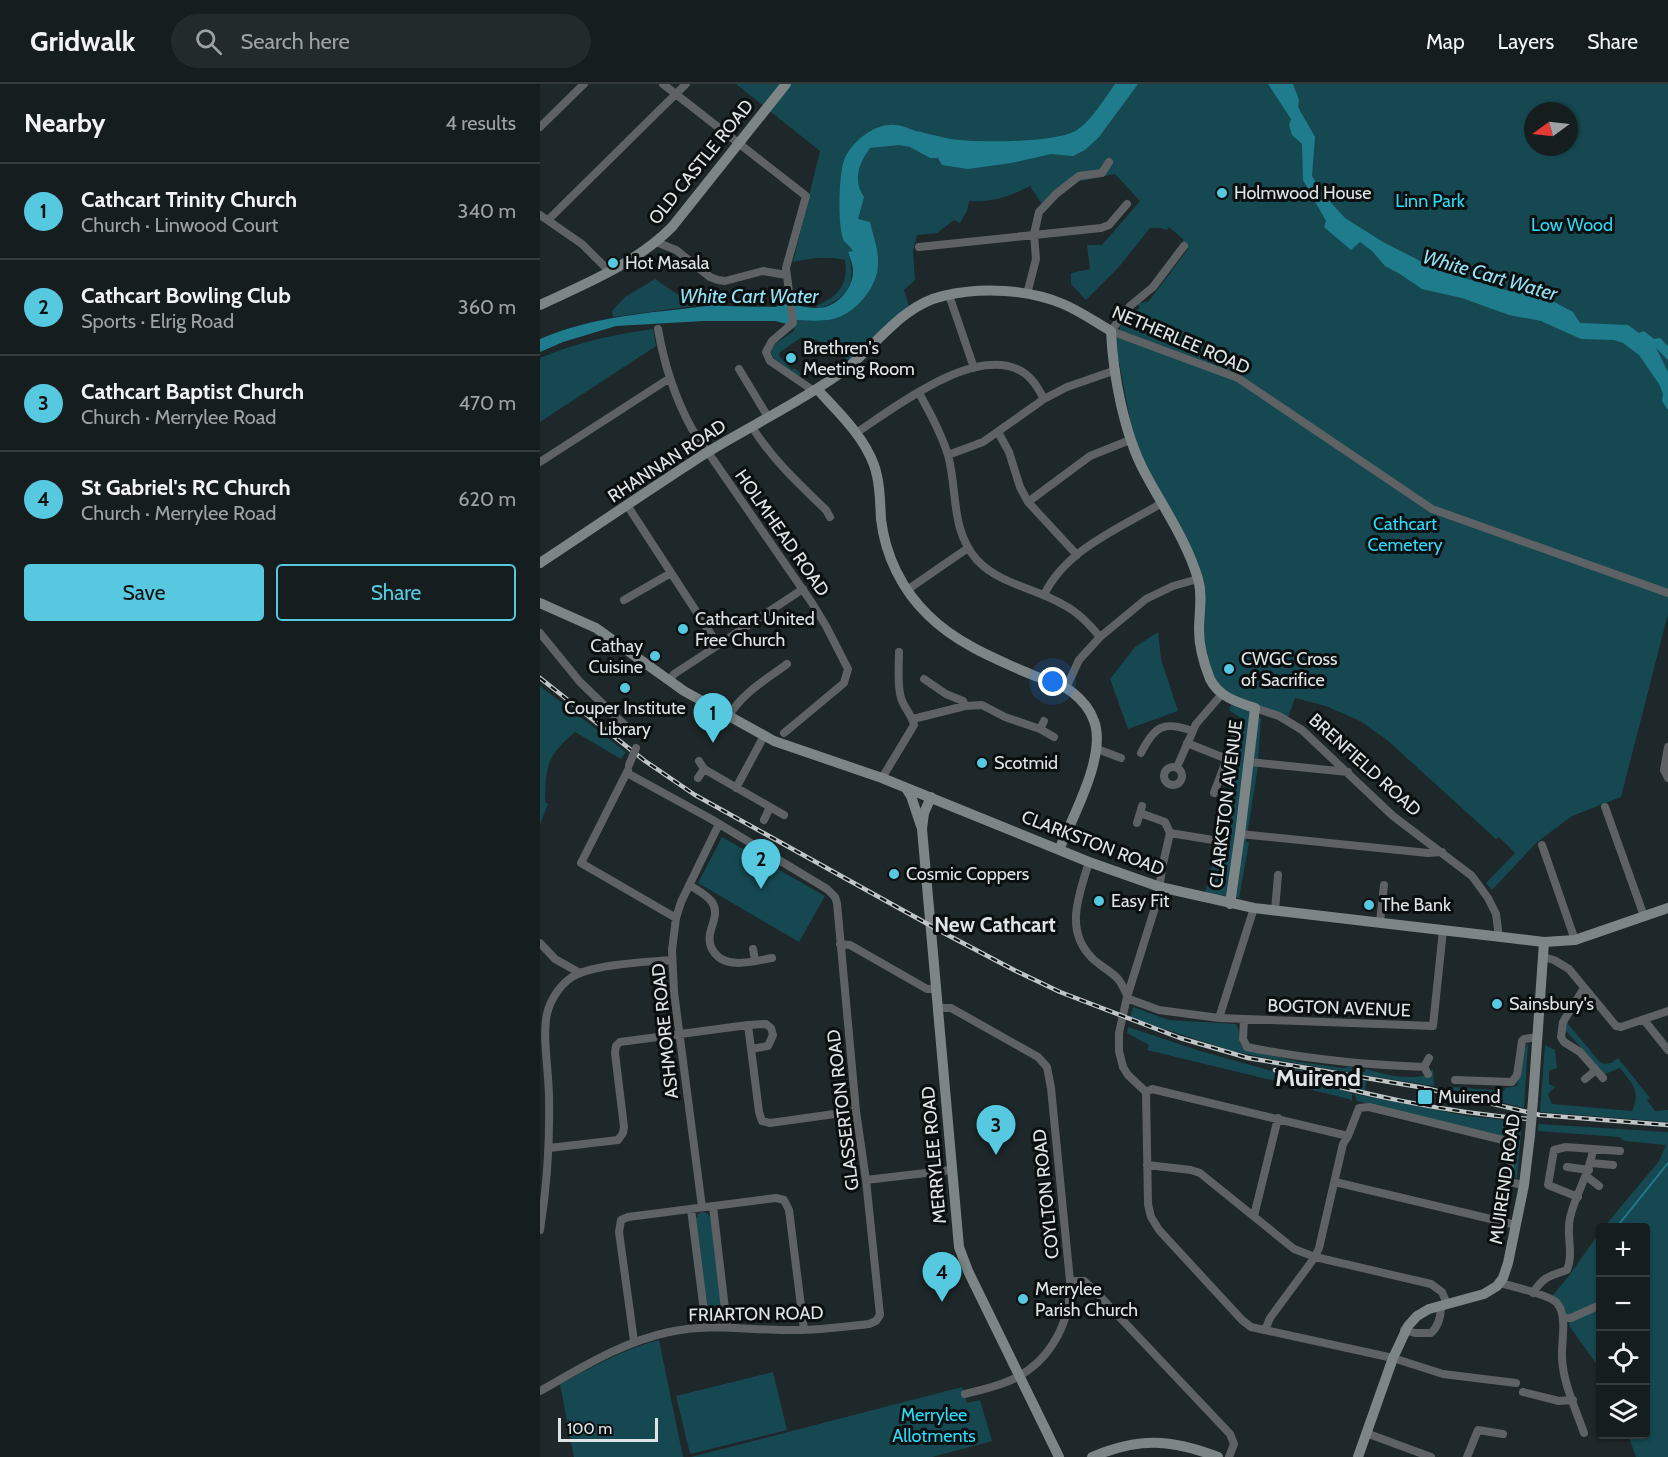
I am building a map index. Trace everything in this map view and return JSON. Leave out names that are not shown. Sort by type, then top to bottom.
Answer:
[{"type":"street","points":[[540,127],[584,84]]},
{"type":"street","points":[[663,84],[806,196],[786,275],[790,289],[791,325],[767,347],[767,357],[815,390],[856,433],[875,467],[884,536],[893,565],[907,590],[930,618],[959,639],[1008,664],[1066,688],[1084,704],[1092,717],[1097,732],[1097,749],[1089,776],[1059,850]]},
{"type":"street","points":[[548,220],[686,84]]},
{"type":"street","name":"OLD CASTLE ROAD","points":[[540,304],[610,272],[656,242],[672,227],[786,84]]},
{"type":"street","points":[[1027,294],[1036,259],[1034,234],[1039,212],[1056,194],[1079,177],[1102,173],[1109,162]]},
{"type":"street","points":[[919,247],[1101,228],[1108,225],[1127,204]]},
{"type":"street","points":[[540,214],[582,244],[610,272]]},
{"type":"street","points":[[656,242],[676,250],[710,277],[718,280],[725,281],[763,271],[786,275]]},
{"type":"street","points":[[1177,767],[1191,731],[1222,694],[1211,679],[1200,644],[1198,579],[1176,528],[1144,471],[1130,440],[1111,331],[1130,306],[1153,287],[1184,246]]},
{"type":"street","name":"NETHERLEE ROAD","points":[[815,390],[850,366],[909,313],[933,299],[950,295],[997,291],[1027,294],[1064,304],[1111,331],[1238,378],[1432,509],[1668,593]]},
{"type":"street","points":[[950,295],[974,368]]},
{"type":"street","name":"HOLMHEAD ROAD","points":[[658,329],[669,378],[681,407],[707,453],[803,589],[846,664],[848,674],[844,683],[784,733]]},
{"type":"street","points":[[856,433],[948,377],[974,368],[998,364],[1017,369],[1030,377],[1044,399]]},
{"type":"street","points":[[739,369],[768,417]]},
{"type":"street","points":[[948,455],[983,442],[1044,399],[1088,378],[1116,370]]},
{"type":"street","points":[[540,462],[669,378]]},
{"type":"street","name":"RHANNAN ROAD","points":[[540,563],[707,453],[815,390]]},
{"type":"street","points":[[919,393],[934,420],[948,455],[957,522],[968,548],[991,572],[1070,608],[1100,637]]},
{"type":"street","points":[[752,427],[761,442],[790,477],[826,510],[830,517]]},
{"type":"street","points":[[998,432],[1009,452],[1020,487],[1028,502],[1077,555]]},
{"type":"street","points":[[1028,502],[1083,460],[1130,440]]},
{"type":"street","points":[[1044,595],[1059,570],[1077,555],[1162,503]]},
{"type":"street","points":[[627,506],[718,645]]},
{"type":"street","points":[[907,590],[968,548]]},
{"type":"street","points":[[624,600],[671,573]]},
{"type":"street","points":[[1066,688],[1079,660],[1100,637],[1146,600],[1173,586],[1198,579]]},
{"type":"street","points":[[669,681],[674,674],[803,589]]},
{"type":"street","name":"CLARKSTON ROAD","points":[[543,608],[573,617],[596,628],[669,681],[764,736],[882,778],[1089,862],[1160,886],[1254,908],[1544,942],[1575,940],[1668,908]]},
{"type":"street","points":[[540,633],[580,682],[632,732]]},
{"type":"street","points":[[882,778],[914,725],[913,719],[901,700],[899,652]]},
{"type":"street","points":[[729,716],[745,696],[787,664]]},
{"type":"street","points":[[924,679],[946,694],[963,701],[965,706]]},
{"type":"street","name":"BRENFIELD ROAD","points":[[1222,694],[1279,716],[1302,729],[1393,816],[1478,882],[1496,914],[1499,936]]},
{"type":"street","points":[[913,719],[965,706],[982,705],[1054,737]]},
{"type":"street","name":"CLARKSTON AVENUE","points":[[1230,904],[1255,708]]},
{"type":"street","points":[[1040,729],[1044,721]]},
{"type":"street","points":[[1142,753],[1152,733],[1161,727],[1173,726],[1191,731]]},
{"type":"street","points":[[736,788],[764,736]]},
{"type":"street","points":[[1214,793],[1234,737]]},
{"type":"street","points":[[1187,744],[1227,759]]},
{"type":"street","points":[[1668,747],[1664,770],[1668,778]]},
{"type":"street","points":[[636,748],[628,769],[581,863],[676,918]]},
{"type":"street","points":[[1097,749],[1121,758]]},
{"type":"street","points":[[1249,762],[1348,772]]},
{"type":"street","points":[[698,778],[701,765],[784,815]]},
{"type":"street","points":[[628,769],[719,824]]},
{"type":"street","name":"MERRYLEE ROAD","points":[[906,788],[911,795],[920,825],[957,1236],[963,1260],[1059,1457]]},
{"type":"street","name":"MERRYLEE ROAD","points":[[920,825],[928,796]]},
{"type":"street","points":[[764,820],[770,807]]},
{"type":"street","points":[[1605,807],[1644,916]]},
{"type":"street","points":[[1137,823],[1141,809],[1165,822],[1170,833],[1150,926],[1127,997],[1119,1033],[1120,1057],[1128,1075],[1146,1092],[1148,1204],[1154,1224],[1247,1325],[1393,1358],[1443,1374],[1516,1383]]},
{"type":"street","name":"ASHMORE ROAD","points":[[702,1207],[671,960],[676,918],[689,885],[719,824]]},
{"type":"street","name":"GLASSERTON ROAD","points":[[719,824],[827,889],[835,897],[837,903],[856,1111],[880,1310],[877,1319]]},
{"type":"street","points":[[1170,833],[1213,840]]},
{"type":"street","points":[[1240,834],[1428,853],[1442,852]]},
{"type":"street","points":[[1542,845],[1575,940]]},
{"type":"street","points":[[1089,862],[1076,908],[1076,930],[1084,950],[1117,978],[1127,997]]},
{"type":"street","points":[[1275,910],[1278,875]]},
{"type":"street","points":[[689,885],[707,896],[714,907],[715,920],[710,940],[715,954],[727,962],[772,958]]},
{"type":"street","points":[[1380,922],[1384,885]]},
{"type":"street","points":[[1219,1018],[1254,908]]},
{"type":"street","name":"BOGTON AVENUE","points":[[1127,997],[1132,1001],[1159,1010],[1219,1018],[1432,1026],[1443,930]]},
{"type":"street","name":"MUIREND ROAD","points":[[1500,1283],[1508,1263],[1524,1185],[1533,1100],[1544,942]]},
{"type":"street","points":[[540,943],[555,959],[580,972]]},
{"type":"street","points":[[840,944],[850,945],[927,989],[936,989]]},
{"type":"street","points":[[753,949],[754,960]]},
{"type":"street","points":[[1543,957],[1563,964],[1616,1026],[1621,1027],[1668,1011]]},
{"type":"street","points":[[540,1230],[549,1148],[544,1063],[546,1025],[550,1005],[562,986],[580,972],[671,960]]},
{"type":"street","points":[[1584,988],[1563,1022],[1560,1034],[1562,1040],[1575,1047],[1604,1078]]},
{"type":"street","name":"COYLTON ROAD","points":[[938,1008],[951,1008],[1038,1057],[1046,1064],[1051,1088],[1070,1281],[1068,1310],[1060,1331],[1041,1359],[1020,1375],[1003,1384],[965,1394]]},
{"type":"street","points":[[1244,1019],[1243,1039],[1247,1047],[1309,1059],[1426,1070],[1429,1058]]},
{"type":"street","points":[[1644,1020],[1668,1050]]},
{"type":"street","points":[[549,1148],[620,1138],[624,1127],[615,1053],[616,1046],[624,1041],[766,1024],[772,1031],[772,1039],[768,1046],[751,1049]]},
{"type":"street","points":[[748,1025],[759,1112],[764,1122],[856,1111]]},
{"type":"street","points":[[1455,1080],[1506,1083],[1515,1080],[1522,1041],[1537,1037]]},
{"type":"street","points":[[1585,1079],[1596,1070]]},
{"type":"street","points":[[1470,1071],[1470,1080]]},
{"type":"street","points":[[1146,1092],[1152,1089],[1348,1136]]},
{"type":"street","points":[[1265,1330],[1270,1318],[1315,1257],[1319,1248],[1343,1144],[1359,1108],[1369,1107],[1502,1138],[1511,1148],[1509,1182],[1524,1185]]},
{"type":"street","points":[[1254,1216],[1278,1118]]},
{"type":"street","points":[[1578,1197],[1548,1185],[1554,1150],[1566,1147],[1620,1152]]},
{"type":"street","points":[[1533,1293],[1540,1282],[1567,1270],[1570,1263],[1569,1219],[1589,1170],[1593,1149]]},
{"type":"street","points":[[1147,1165],[1200,1173],[1294,1249],[1315,1257],[1431,1284],[1442,1292],[1444,1305],[1436,1329],[1431,1333],[1414,1333],[1404,1330]]},
{"type":"street","points":[[1567,1167],[1589,1170],[1613,1165]]},
{"type":"street","points":[[866,1180],[951,1170]]},
{"type":"street","points":[[1589,1170],[1599,1186]]},
{"type":"street","points":[[1335,1182],[1516,1225]]},
{"type":"street","points":[[634,1341],[619,1223],[628,1216],[776,1198],[786,1203],[789,1210],[804,1330]]},
{"type":"street","points":[[712,1206],[728,1326]]},
{"type":"street","points":[[691,1209],[705,1327]]},
{"type":"street","points":[[1070,1281],[1084,1281],[1093,1289],[1230,1434],[1234,1444],[1229,1457]]},
{"type":"street","points":[[1358,1457],[1404,1330],[1417,1316],[1444,1305],[1484,1294],[1500,1283],[1550,1299],[1558,1304],[1563,1318],[1562,1360],[1584,1433]]},
{"type":"street","points":[[1563,1318],[1571,1318],[1596,1307]]},
{"type":"street","name":"FRIARTON ROAD","points":[[540,1391],[634,1341],[666,1332],[728,1326],[823,1330],[869,1324],[877,1319]]},
{"type":"street","points":[[1523,1392],[1559,1401],[1573,1400]]},
{"type":"street","points":[[1467,1457],[1478,1430],[1503,1434]]},
{"type":"street","points":[[1366,1433],[1431,1457]]},
{"type":"street","points":[[1092,1457],[1125,1445],[1148,1442],[1188,1447],[1218,1457]]},
{"type":"green space","points":[[736,84],[1668,84],[1668,614],[1621,797],[1572,816],[1536,843],[1492,890],[1486,883],[1515,853],[1499,837],[1496,839],[1387,740],[1360,721],[1326,706],[1295,698],[1288,717],[1236,697],[1219,686],[1212,673],[1203,639],[1205,597],[1146,469],[1132,430],[1115,341],[1123,320],[1127,321],[1140,307],[1137,304],[1149,301],[1188,249],[1182,242],[1184,240],[1169,227],[1167,230],[1150,228],[1118,268],[1086,300],[1071,284],[1071,273],[1090,269],[1087,245],[1102,245],[1140,201],[1115,174],[1066,184],[1041,203],[1030,186],[1000,198],[969,201],[967,211],[960,223],[954,220],[937,233],[917,235],[913,251],[915,280],[904,290],[909,306],[852,358],[848,361],[841,353],[834,358],[826,346],[815,339],[805,342],[802,337],[780,352],[779,356],[792,370],[794,368],[801,374],[799,376],[774,359],[771,352],[775,344],[794,331],[795,312],[825,316],[874,261],[844,241],[854,251],[848,253],[852,273],[851,281],[843,295],[818,309],[816,306],[840,289],[845,276],[845,260],[819,258],[793,262],[820,151]]},
{"type":"green space","points":[[655,279],[677,294],[701,297],[708,304],[613,317],[612,311],[625,297]]},
{"type":"green space","points":[[653,329],[656,346],[540,422],[540,358],[595,340]]},
{"type":"green space","points":[[1158,632],[1161,659],[1178,711],[1128,729],[1110,679],[1135,647]]},
{"type":"green space","points":[[540,686],[626,752],[621,759],[575,732],[558,748],[550,762],[545,789],[545,802],[548,804],[540,824]]},
{"type":"green space","points":[[1231,705],[1249,708],[1261,719],[1257,773],[1246,841],[1249,843],[1239,898],[1205,893],[1223,821],[1242,719],[1229,710]]},
{"type":"green space","points":[[722,837],[825,896],[799,942],[698,883]]},
{"type":"green space","points":[[1133,1007],[1169,1020],[1236,1024],[1241,1045],[1249,1051],[1300,1062],[1343,1068],[1352,1066],[1352,1073],[1229,1050],[1130,1018]]},
{"type":"green space","points":[[1568,1019],[1568,1024],[1599,1061],[1604,1064],[1611,1063],[1618,1058],[1650,1098],[1647,1100],[1655,1111],[1668,1110],[1668,1122],[1540,1112],[1545,1045],[1555,1050],[1557,1068],[1549,1071],[1549,1084],[1555,1087],[1548,1094],[1552,1104],[1632,1111],[1635,1104],[1636,1093],[1629,1079],[1620,1068],[1605,1074],[1565,1030]]},
{"type":"green space","points":[[1128,1027],[1200,1051],[1352,1093],[1352,1101],[1147,1050],[1149,1045],[1127,1033]]},
{"type":"green space","points":[[1528,1043],[1524,1108],[1453,1090],[1453,1087],[1504,1091],[1505,1088],[1517,1086],[1521,1056]]},
{"type":"green space","points":[[1286,1068],[1366,1080],[1365,1092],[1313,1079]]},
{"type":"green space","points":[[1366,1069],[1389,1075],[1412,1077],[1428,1075],[1433,1069],[1434,1086],[1356,1074],[1356,1072],[1365,1072]]},
{"type":"green space","points":[[1355,1094],[1467,1116],[1522,1122],[1517,1178],[1512,1177],[1512,1138],[1357,1101]]},
{"type":"green space","points":[[1538,1124],[1668,1132],[1668,1457],[1636,1457],[1629,1439],[1650,1439],[1650,1223],[1607,1223],[1659,1161],[1666,1145],[1625,1141],[1619,1137],[1538,1131]]},
{"type":"green space","points":[[702,1212],[707,1213],[711,1218],[723,1316],[717,1322],[711,1321],[708,1317],[696,1219]]},
{"type":"green space","points":[[1596,1238],[1596,1363],[1570,1327],[1565,1309],[1552,1296]]},
{"type":"green space","points":[[659,1340],[683,1457],[574,1457],[560,1384],[621,1353]]},
{"type":"green space","points":[[773,1372],[787,1430],[690,1454],[676,1396]]},
{"type":"green space","name":"Merrylee Allotments","points":[[962,1387],[967,1403],[980,1400],[992,1441],[932,1457],[691,1457]]},
{"type":"shaded area","points":[[1115,84],[1138,84],[1099,137],[1085,150],[1073,156],[1051,154],[968,169],[942,165],[938,158],[930,158],[910,147],[899,145],[870,148],[858,172],[859,185],[864,197],[858,219],[870,222],[878,254],[877,273],[864,298],[841,316],[823,320],[791,320],[787,324],[775,321],[704,321],[616,326],[563,342],[540,352],[540,339],[580,325],[622,316],[709,304],[776,307],[782,302],[816,308],[830,305],[842,297],[852,278],[853,271],[848,252],[853,251],[844,241],[840,225],[840,188],[844,160],[862,136],[875,128],[893,125],[963,140],[1016,141],[1053,137],[1077,130],[1083,125],[1098,109]]},
{"type":"shaded area","points":[[1268,84],[1293,84],[1299,100],[1298,107],[1315,137],[1312,176],[1323,194],[1345,218],[1383,242],[1440,271],[1505,290],[1545,297],[1573,312],[1580,323],[1628,325],[1639,333],[1644,331],[1654,339],[1660,338],[1668,346],[1668,360],[1656,348],[1668,372],[1668,410],[1662,401],[1663,394],[1659,384],[1639,355],[1623,343],[1614,340],[1581,339],[1541,321],[1509,315],[1462,298],[1422,289],[1385,266],[1372,251],[1360,242],[1351,250],[1324,227],[1326,221],[1303,180],[1302,144],[1292,135],[1289,125],[1291,119]]},
{"type":"waterway","points":[[1620,1223],[1668,1163]]},
{"type":"railway","points":[[540,678],[645,761],[695,795],[942,932],[1060,992],[1180,1038],[1248,1058],[1425,1088],[1540,1115],[1668,1125]]},
{"type":"railway","points":[[1275,1070],[1401,1101],[1464,1112],[1530,1119]]},
{"type":"place","name":"Holmwood House","points":[[1222,193]]},
{"type":"place","name":"Hot Masala","points":[[613,263]]},
{"type":"place","name":"Brethren's Meeting Room","points":[[791,358]]},
{"type":"place","name":"Cathcart United Free Church","points":[[683,629]]},
{"type":"place","name":"Cathay Cuisine","points":[[655,656]]},
{"type":"place","name":"CWGC Cross of Sacrifice","points":[[1229,669]]},
{"type":"place","name":"Couper Institute Library","points":[[625,688]]},
{"type":"place","name":"Cathcart Trinity Church","points":[[713,743]]},
{"type":"place","name":"Scotmid","points":[[982,763]]},
{"type":"place","name":"Cosmic Coppers","points":[[894,874]]},
{"type":"place","name":"Cathcart Bowling Club","points":[[761,889]]},
{"type":"place","name":"Easy Fit","points":[[1099,901]]},
{"type":"place","name":"The Bank","points":[[1369,905]]},
{"type":"place","name":"Sainsbury's","points":[[1497,1004]]},
{"type":"place","name":"Muirend","points":[[1425,1097]]},
{"type":"place","name":"Cathcart Baptist Church","points":[[996,1155]]},
{"type":"place","name":"Merrylee Parish Church","points":[[1023,1299]]},
{"type":"place","name":"St Gabriel's RC Church","points":[[942,1302]]},
{"type":"district","name":"New Cathcart","points":[[995,925]]},
{"type":"district","name":"Muirend","points":[[1318,1078]]},
{"type":"park label","name":"Linn Park","points":[[1430,201]]},
{"type":"park label","name":"Low Wood","points":[[1572,225]]},
{"type":"park label","name":"Cathcart Cemetery","points":[[1405,534]]},
{"type":"water label","name":"White Cart Water","points":[[1490,275]]},
{"type":"water label","name":"White Cart Water","points":[[749,296]]}]
